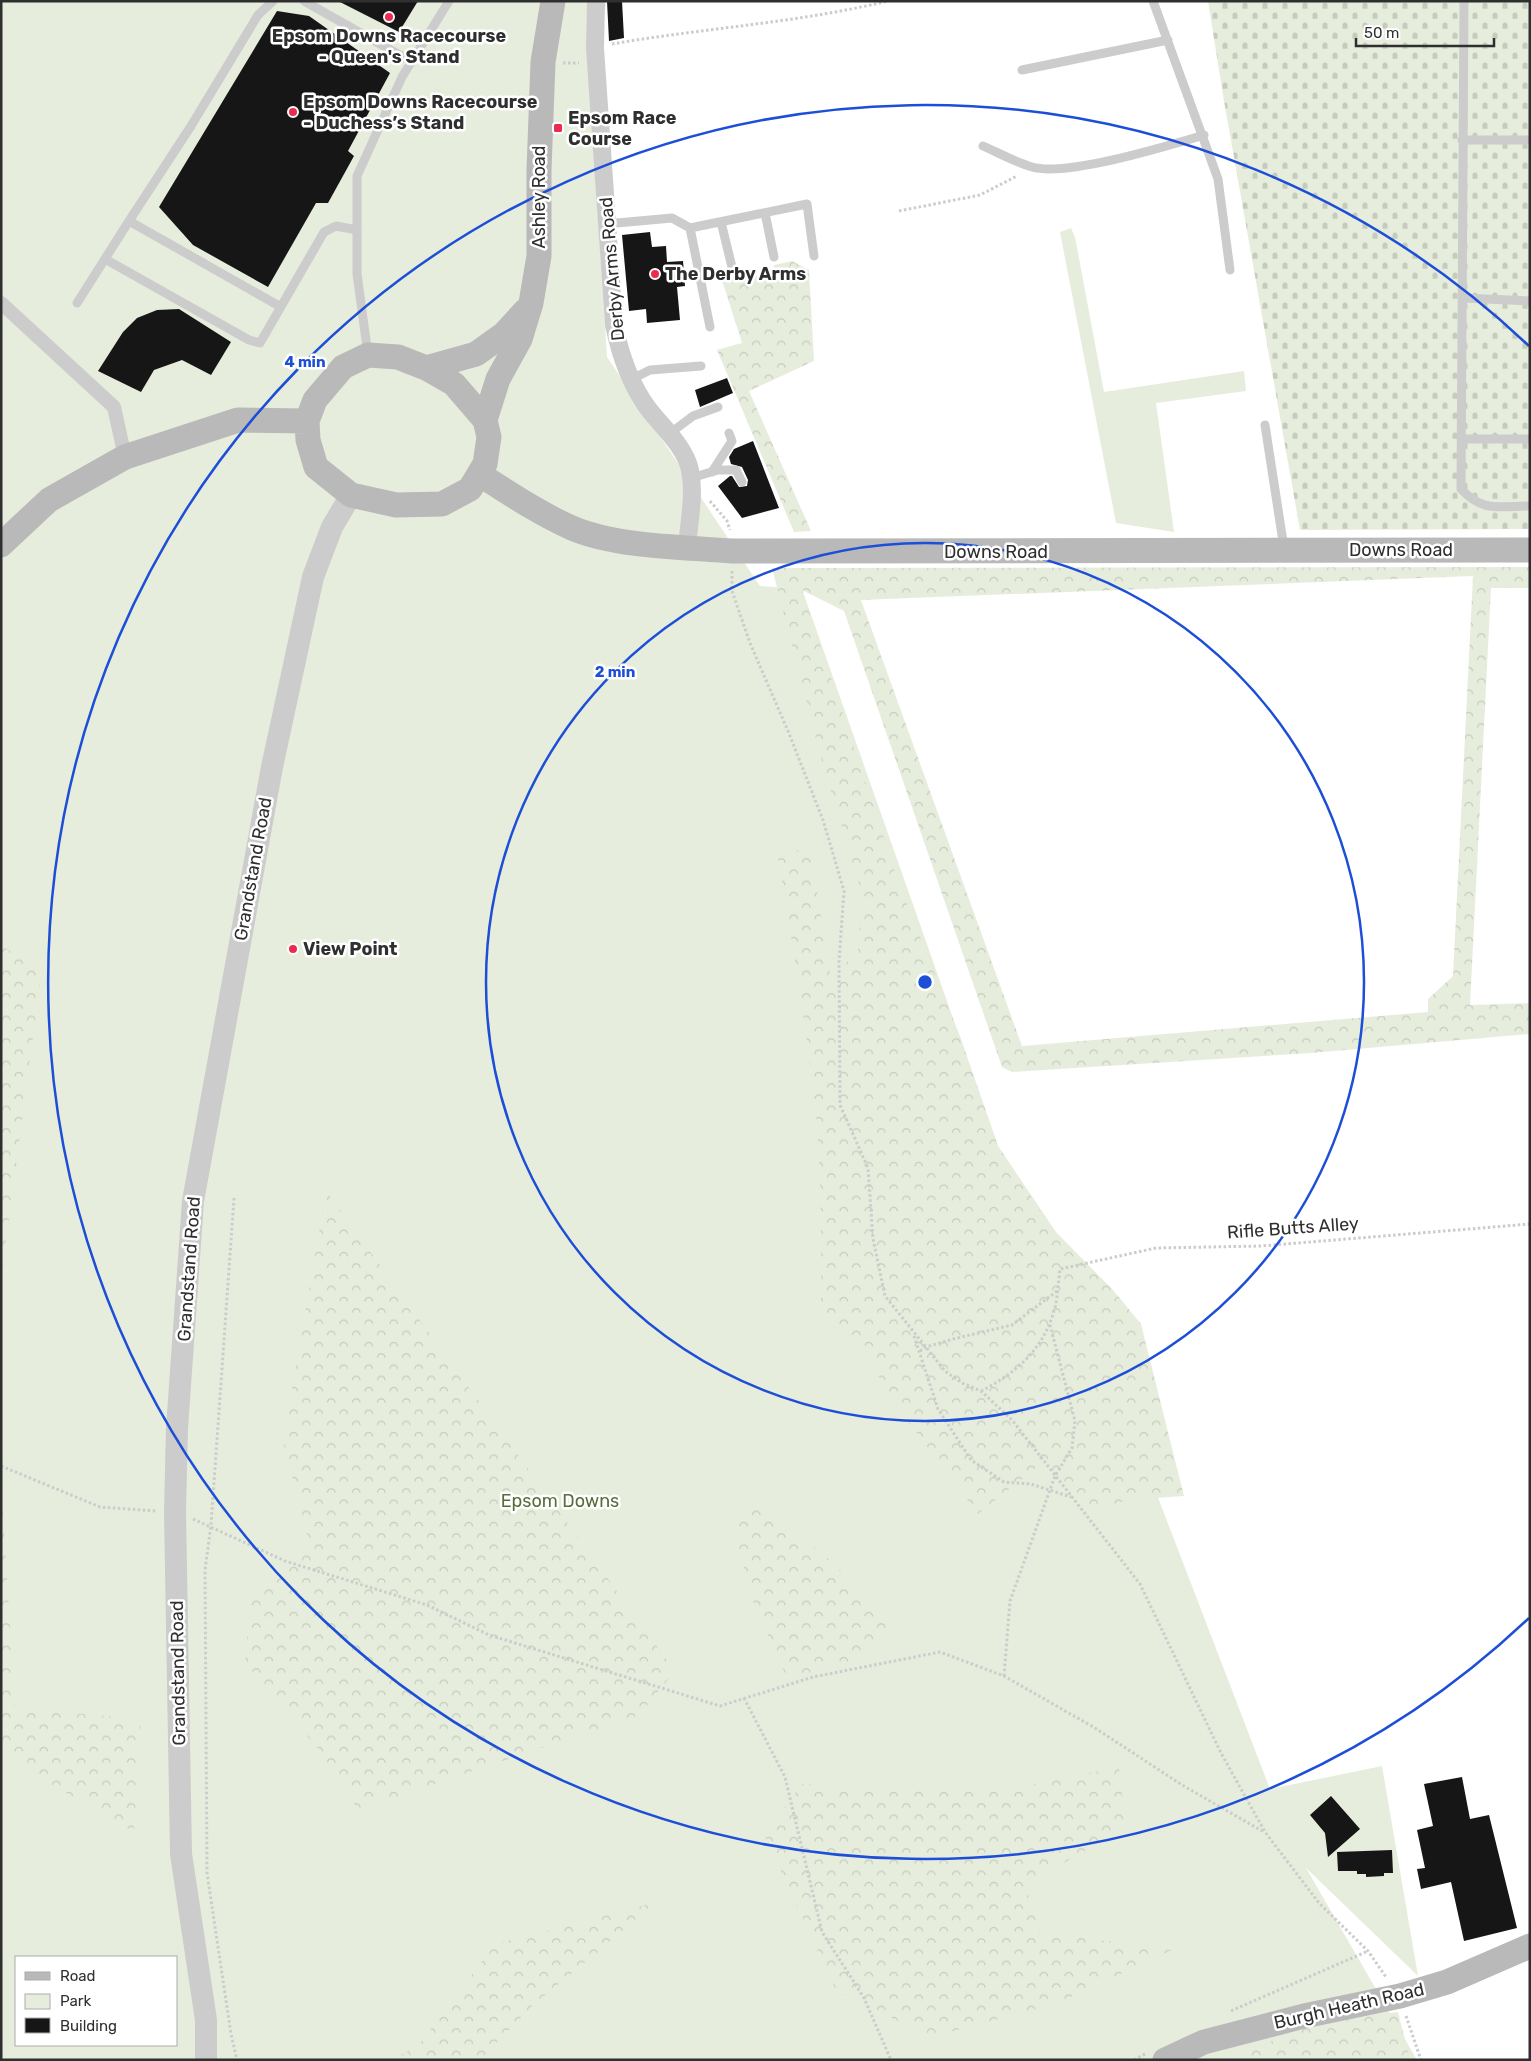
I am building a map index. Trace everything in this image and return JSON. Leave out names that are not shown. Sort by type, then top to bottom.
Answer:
[{"type":"main road","name":"Ashley Road","points":[[485,420],[498,379],[520,339],[531,303],[539,256],[539,170],[543,62],[553,1]]},
{"type":"main road","points":[[426,368],[476,354],[504,334],[531,303]]},
{"type":"main road","points":[[368,355],[398,357],[426,368],[454,384],[485,420],[489,437],[485,464],[470,489],[442,504],[396,505],[351,495],[316,466],[308,440],[307,421],[315,400],[343,367],[368,355]]},
{"type":"main road","points":[[1,545],[49,500],[125,457],[238,420],[307,421]]},
{"type":"main road","name":"Downs Road","points":[[479,474],[524,502],[574,528],[629,542],[732,551],[1530,550]]},
{"type":"main road","name":"Burgh Heath Road","points":[[1158,2055],[1304,2016],[1400,1996],[1447,1982],[1530,1946]]},
{"type":"street","name":"Derby Arms Road","points":[[596,1],[596,56],[614,325],[620,353],[632,379],[646,405],[678,445],[690,468],[691,485],[687,547]]},
{"type":"street","points":[[1,303],[114,407],[125,457]]},
{"type":"street","name":"Grandstand Road","points":[[206,2060],[206,2020],[181,1854],[175,1512],[177,1428],[193,1201],[272,767],[313,577],[332,527],[351,495]]},
{"type":"lane","points":[[77,302],[192,126],[258,15],[273,1]]},
{"type":"lane","points":[[304,1],[412,62]]},
{"type":"lane","points":[[368,355],[357,274],[357,176],[402,77],[449,1]]},
{"type":"lane","points":[[1153,1],[1204,135],[1218,179],[1230,270]]},
{"type":"lane","points":[[1464,1],[1460,489],[1473,502],[1486,506],[1530,506]]},
{"type":"lane","points":[[1022,70],[1168,40]]},
{"type":"lane","points":[[982,146],[1033,168],[1058,170],[1151,150],[1204,135]]},
{"type":"lane","points":[[1462,140],[1530,140]]},
{"type":"lane","points":[[606,224],[672,218],[690,228],[807,204],[814,256]]},
{"type":"lane","points":[[765,213],[774,257]]},
{"type":"lane","points":[[129,221],[281,307]]},
{"type":"lane","points":[[721,222],[732,267]]},
{"type":"lane","points":[[105,259],[248,340],[260,343],[324,232],[336,226],[357,230]]},
{"type":"lane","points":[[690,228],[710,327]]},
{"type":"lane","points":[[1462,298],[1530,301]]},
{"type":"lane","points":[[632,379],[650,370],[700,366]]},
{"type":"lane","points":[[669,434],[693,416],[718,407]]},
{"type":"lane","points":[[1265,425],[1284,551]]},
{"type":"lane","points":[[691,485],[712,472],[732,442],[729,433]]},
{"type":"lane","points":[[1461,439],[1530,439]]},
{"type":"lane","points":[[712,472],[736,470],[742,482]]},
{"type":"path","points":[[543,62],[596,56],[662,35],[840,13],[888,1]]},
{"type":"path","points":[[898,211],[980,195],[1033,168]]},
{"type":"path","points":[[691,485],[704,494],[727,522],[732,534],[732,591],[750,643],[823,820],[844,891],[839,961],[840,1105],[868,1168],[873,1240],[885,1296],[945,1371],[981,1391],[1012,1420],[1140,1584],[1221,1753],[1265,1832],[1319,1903],[1368,1951],[1400,1996],[1421,2060]]},
{"type":"path","points":[[234,1198],[205,1570],[208,1872],[231,2034],[237,2060]]},
{"type":"path","name":"Rifle Butts Alley","points":[[1057,1291],[1060,1268],[1156,1248],[1261,1246],[1530,1224]]},
{"type":"path","points":[[920,1351],[926,1347],[1012,1325],[1057,1291]]},
{"type":"path","points":[[981,1391],[1007,1378],[1030,1355],[1050,1324],[1057,1291]]},
{"type":"path","points":[[1004,1676],[1010,1601],[1055,1476],[1072,1448],[1076,1421],[1050,1324]]},
{"type":"path","points":[[912,1332],[920,1351],[938,1409],[971,1460],[1004,1482],[1031,1484],[1072,1497]]},
{"type":"path","points":[[1,1466],[100,1507],[175,1512],[210,1525],[285,1561],[427,1605],[489,1635],[720,1706],[813,1678],[940,1652],[1004,1676],[1095,1728],[1182,1785],[1265,1832]]},
{"type":"path","points":[[744,1698],[785,1777],[822,1932],[864,1998],[891,2060]]},
{"type":"path","points":[[1226,2014],[1368,1951]]},
{"type":"path","points":[[1134,2060],[1158,2055]]},
{"type":"green space","name":"Epsom Downs","points":[[1,1],[606,1],[592,126],[607,357],[760,586],[802,589],[998,1146],[1056,1232],[1270,1789],[1382,1766],[1418,1976],[1306,1868],[1417,2060],[1,2060]]},
{"type":"green space","points":[[1208,1],[1530,1],[1530,529],[1300,530]]},
{"type":"green space","points":[[1071,228],[1075,237],[1104,392],[1244,371],[1246,391],[1156,403],[1174,532],[1116,523],[1060,232]]},
{"type":"green space","points":[[792,261],[809,270],[814,361],[749,391],[811,531],[794,532],[717,350],[742,343],[722,280],[773,274],[774,265]]},
{"type":"green space","points":[[1530,567],[1530,588],[1491,588],[1470,1005],[1530,1003],[1530,1034],[1311,1053],[1012,1072],[1002,1067],[844,611],[802,590],[900,887],[961,1039],[998,1146],[1051,1227],[1113,1290],[1141,1324],[1184,1496],[1127,1500],[1091,1512],[1038,1466],[978,1514],[885,1391],[866,1346],[821,1310],[820,1188],[816,1116],[804,1018],[778,857],[810,846],[831,980],[858,950],[862,894],[822,762],[772,568]],"holes":[[[1473,576],[1453,976],[1428,999],[1428,1012],[1022,1046],[861,600]]]},
{"type":"green space","points":[[5,948],[42,969],[1,1280],[1,949]]},
{"type":"green space","points":[[326,1191],[675,1671],[639,1715],[358,1810],[321,1752],[245,1663],[251,1596],[310,1546],[283,1441]]},
{"type":"green space","points":[[1,1479],[15,1708],[141,1719],[134,1832],[11,1761],[1,1744]]},
{"type":"green space","points":[[756,1501],[831,1561],[896,1627],[856,1662],[787,1678],[753,1601],[731,1519]]},
{"type":"green space","points":[[1119,1767],[1126,1828],[1025,1885],[1040,1932],[1172,1950],[1056,2004],[930,2037],[836,1990],[764,1835],[802,1784],[995,1792]]},
{"type":"green space","points":[[654,1903],[597,1953],[534,2004],[480,2060],[390,2060],[417,2047],[495,1944]]},
{"type":"green space","points":[[1398,2012],[1410,2060],[1227,2060],[1314,2023]]},
{"type":"building","name":"Epsom Downs Racecourse - Queen's Stand","points":[[338,1],[418,1],[399,32]]},
{"type":"building","points":[[607,1],[622,1],[624,38],[609,41]]},
{"type":"building","name":"Epsom Downs Racecourse - Duchess’s Stand","points":[[277,11],[309,16],[390,73],[348,151],[354,156],[328,203],[316,203],[268,287],[193,245],[159,207]]},
{"type":"building","name":"The Derby Arms","points":[[650,232],[652,247],[666,246],[667,262],[683,261],[685,286],[677,287],[680,320],[647,323],[646,309],[629,311],[622,235]]},
{"type":"building","points":[[179,309],[231,342],[211,375],[182,360],[154,370],[141,392],[98,371],[123,332],[137,318],[157,310]]},
{"type":"building","points":[[727,378],[733,393],[700,407],[695,390]]},
{"type":"building","points":[[753,441],[779,508],[742,518],[718,486],[732,476],[739,487],[747,486],[748,480],[742,467],[731,464],[729,457],[734,449]]},
{"type":"building","points":[[1462,1777],[1470,1819],[1489,1815],[1517,1928],[1464,1941],[1451,1882],[1421,1889],[1417,1869],[1425,1868],[1417,1830],[1433,1826],[1424,1784]]},
{"type":"building","points":[[1331,1796],[1360,1829],[1328,1857],[1325,1833],[1310,1815]]},
{"type":"building","points":[[1392,1850],[1393,1873],[1384,1873],[1384,1876],[1366,1877],[1366,1874],[1357,1874],[1357,1871],[1338,1871],[1337,1852]]},
{"type":"place","name":"Epsom Downs Racecourse - Queen's Stand","points":[[389,17]]},
{"type":"place","name":"Epsom Downs Racecourse - Duchess’s Stand","points":[[293,112]]},
{"type":"place","name":"Epsom Race Course","points":[[558,128]]},
{"type":"place","name":"The Derby Arms","points":[[655,274]]},
{"type":"place","name":"View Point","points":[[293,949]]}]
